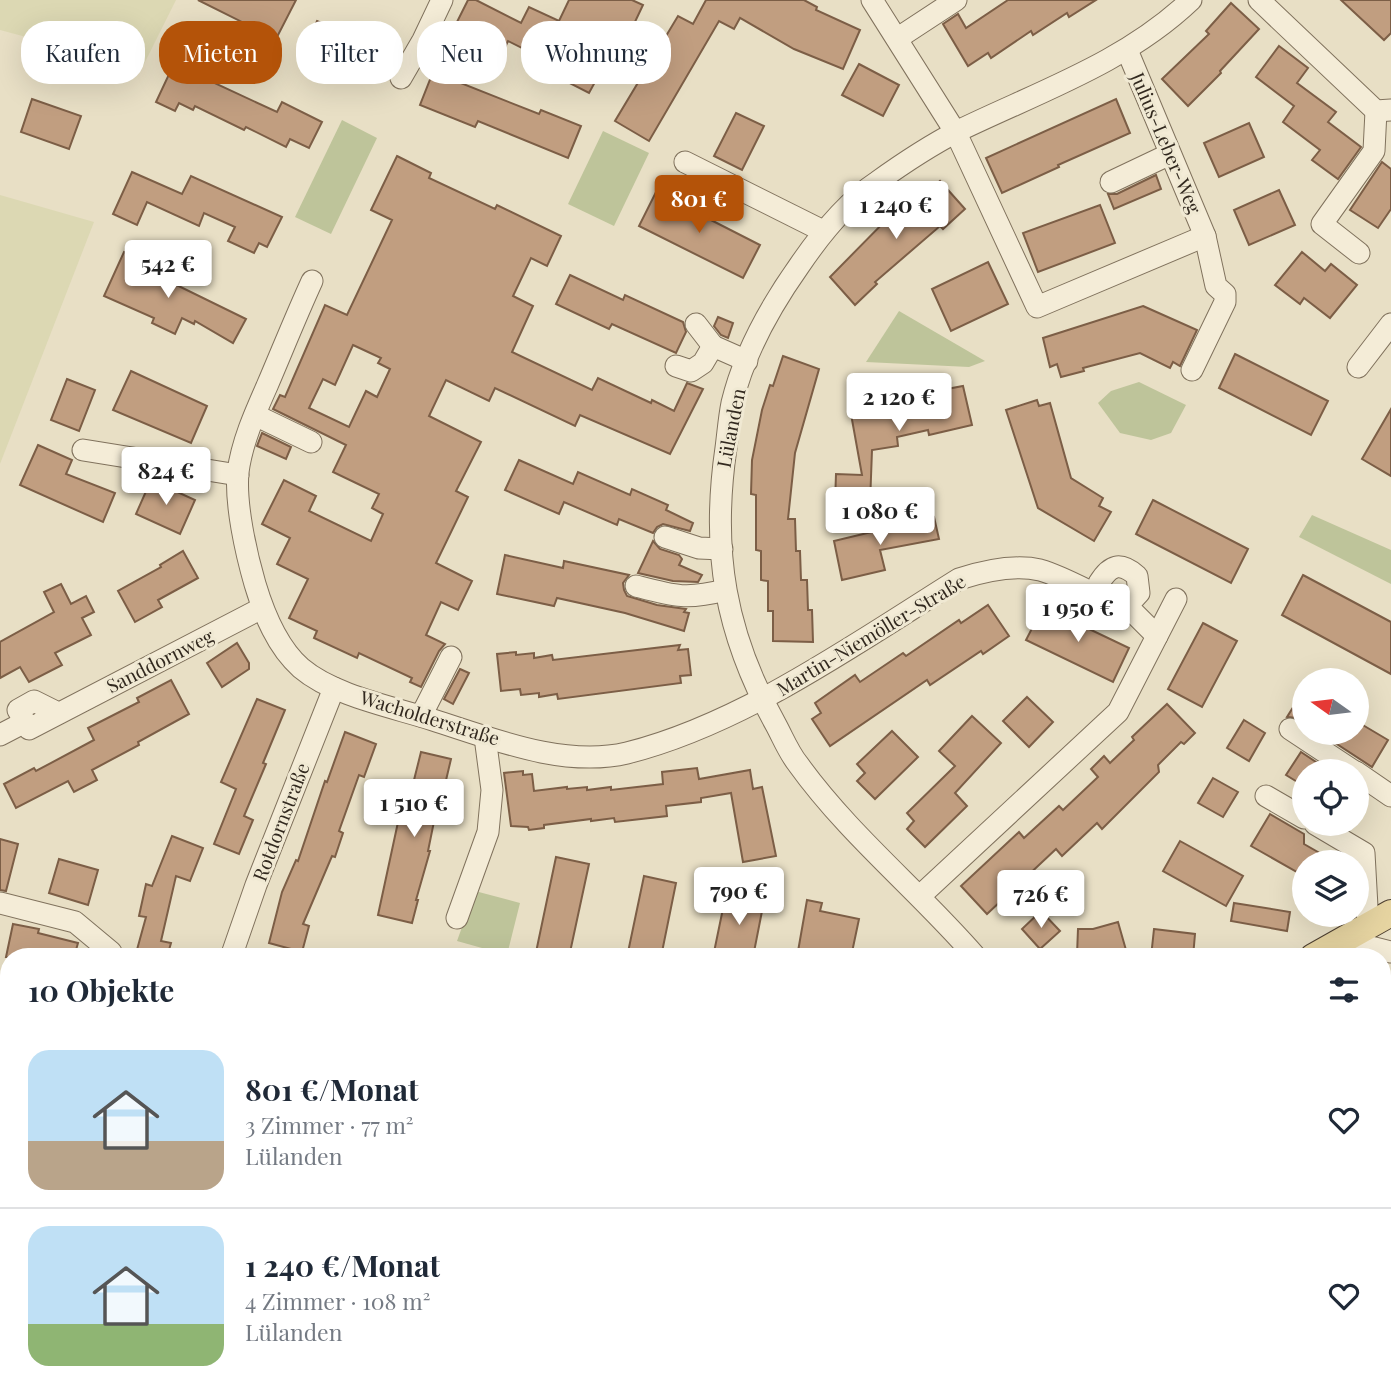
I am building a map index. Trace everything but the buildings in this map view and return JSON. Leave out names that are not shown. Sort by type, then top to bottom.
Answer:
[{"type":"main road","points":[[1329,948],[1379,919]]},
{"type":"street","points":[[403,75],[442,0]]},
{"type":"street","points":[[873,0],[956,133],[1037,307],[1205,236]]},
{"type":"street","points":[[898,38],[956,0]]},
{"type":"street","name":"Lülanden","points":[[968,948],[844,819],[797,763],[761,699],[736,636],[724,590],[723,466],[732,403],[762,323],[780,292],[823,231],[874,183],[956,133],[1127,50],[1191,0]]},
{"type":"street","points":[[1259,0],[1384,110],[1374,151],[1322,224],[1359,253]]},
{"type":"street","name":"Julius-Leber-Weg","points":[[1127,50],[1205,236],[1216,286],[1225,294],[1225,302],[1192,370]]},
{"type":"street","points":[[1111,181],[1170,154]]},
{"type":"street","points":[[685,162],[823,231]]},
{"type":"street","name":"Wacholderstraße","points":[[312,281],[255,415],[243,449],[238,475],[241,521],[262,608],[279,642],[302,668],[334,688],[485,737],[563,756],[595,758],[628,752],[702,728],[761,699]]},
{"type":"street","points":[[696,324],[713,346],[747,361]]},
{"type":"street","points":[[1358,367],[1391,324]]},
{"type":"street","points":[[676,366],[691,371],[703,363],[713,346]]},
{"type":"street","points":[[255,415],[311,442]]},
{"type":"street","points":[[83,450],[238,475]]},
{"type":"street","points":[[665,537],[699,548],[722,549]]},
{"type":"street","points":[[1101,597],[1099,583],[1106,571],[1117,566],[1128,568],[1137,576],[1139,593],[1127,606]]},
{"type":"street","name":"Martin-Niemöller-Straße","points":[[761,699],[959,579],[1003,569],[1039,570],[1101,597],[1112,606],[1127,606],[1157,636]]},
{"type":"street","points":[[636,586],[691,597],[724,590]]},
{"type":"street","points":[[920,896],[1118,712],[1176,599]]},
{"type":"street","name":"Sanddornweg","points":[[0,735],[26,722],[18,710],[34,701],[58,713],[262,608]]},
{"type":"street","points":[[421,716],[451,657]]},
{"type":"street","name":"Rotdornstraße","points":[[234,948],[334,688]]},
{"type":"street","points":[[1290,729],[1336,759]]},
{"type":"street","points":[[457,918],[488,832],[492,790],[485,737]]},
{"type":"street","points":[[1369,781],[1391,796]]},
{"type":"street","points":[[1266,796],[1292,811]]},
{"type":"street","points":[[1335,836],[1364,853],[1379,919]]},
{"type":"street","points":[[0,903],[75,922],[107,948]]},
{"type":"street","points":[[1343,940],[1375,948]]},
{"type":"shaded area","points":[[0,0],[176,0],[166,21],[159,21],[159,34],[145,62],[145,21],[21,21],[21,36],[0,30]]},
{"type":"shaded area","points":[[0,195],[94,222],[0,464]]},
{"type":"green space","points":[[342,120],[377,138],[331,234],[295,217]]},
{"type":"green space","points":[[603,131],[649,153],[614,226],[568,204]]},
{"type":"green space","points":[[899,311],[985,361],[969,367],[866,362]]},
{"type":"green space","points":[[1139,382],[1186,405],[1171,433],[1151,440],[1120,433],[1098,403],[1111,391]]},
{"type":"green space","points":[[1312,515],[1391,550],[1391,584],[1299,537]]},
{"type":"green space","points":[[475,891],[520,903],[509,948],[482,948],[457,941]]}]
